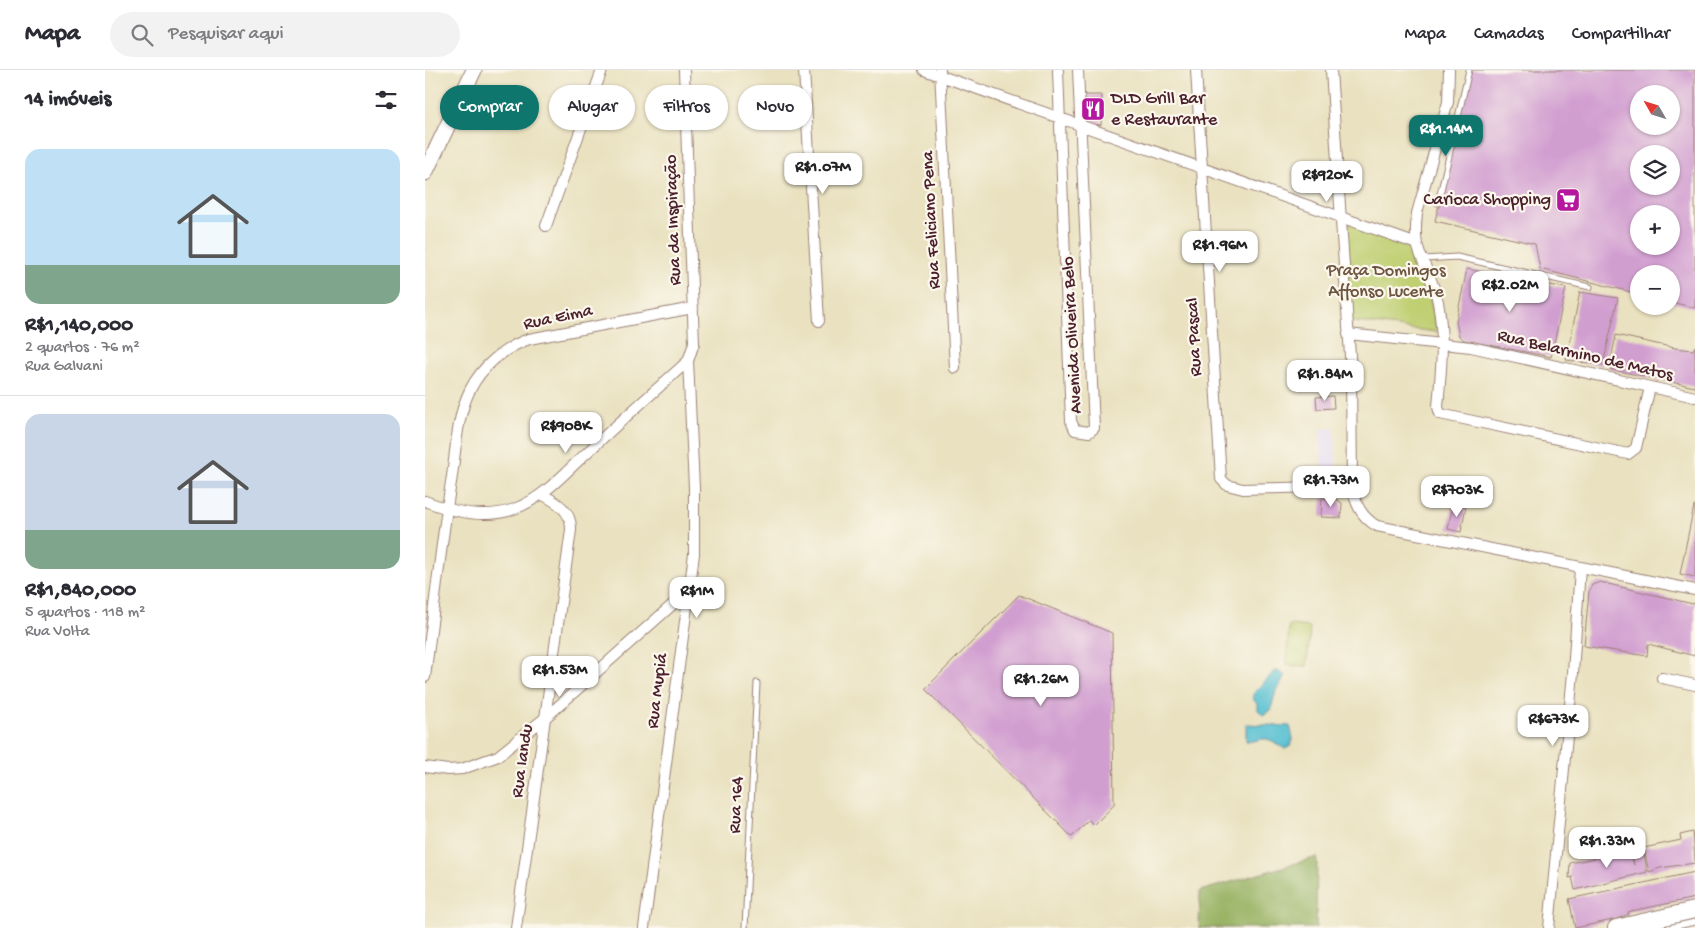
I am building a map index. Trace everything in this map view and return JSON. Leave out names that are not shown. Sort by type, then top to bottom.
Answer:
[{"type":"main road","points":[[1616,928],[1695,910]]},
{"type":"street","points":[[425,173],[475,70]]},
{"type":"street","points":[[546,226],[602,70]]},
{"type":"street","name":"Rua da Inspiração","points":[[684,70],[693,308]]},
{"type":"street","points":[[804,70],[819,321]]},
{"type":"street","points":[[925,70],[940,73],[1061,119],[1417,244]]},
{"type":"street","name":"Avenida Oliveira Belo","points":[[1058,70],[1071,421],[1075,430],[1089,432],[1094,428],[1078,70]]},
{"type":"street","name":"Rua Pascal","points":[[1196,70],[1220,474],[1223,482],[1227,485],[1243,489],[1353,486]]},
{"type":"street","points":[[1331,70],[1348,334],[1353,486],[1359,508],[1369,521],[1377,526],[1695,590]]},
{"type":"street","points":[[1449,70],[1448,102],[1417,213],[1417,244],[1438,301],[1444,344],[1438,411],[1444,416],[1627,454],[1636,448],[1650,387]]},
{"type":"street","name":"Rua Feliciano Pena","points":[[940,73],[955,368]]},
{"type":"street","name":"Rua Mupiá","points":[[644,928],[695,534],[689,361],[694,343],[693,308]]},
{"type":"street","name":"Rua Eima","points":[[425,677],[446,510],[458,434],[467,398],[483,370],[504,351],[515,344],[547,335],[693,308]]},
{"type":"street","name":"Rua Belarmino de Matos","points":[[1348,334],[1471,347],[1695,397]]},
{"type":"street","points":[[425,501],[446,510],[468,514],[502,513],[523,506],[541,494],[689,361]]},
{"type":"street","name":"Rua Iandu","points":[[515,928],[571,522],[561,507],[541,494]]},
{"type":"street","points":[[1549,928],[1573,673],[1580,568]]},
{"type":"street","points":[[425,767],[448,770],[479,764],[498,756],[513,746],[688,591]]},
{"type":"street","points":[[1662,678],[1695,685]]},
{"type":"lane","points":[[1438,203],[1469,70]]},
{"type":"lane","points":[[1424,259],[1457,257],[1591,287]]},
{"type":"lane","name":"Rua 164","points":[[745,928],[757,683]]},
{"type":"lane","points":[[1668,928],[1695,922]]},
{"type":"shaded area","points":[[1334,428],[1336,470],[1322,473],[1320,429]]},
{"type":"green space","name":"Praça Domingos Affonso Lucente","points":[[1352,223],[1414,247],[1421,257],[1437,332],[1349,321],[1344,227]]},
{"type":"green space","points":[[1289,625],[1310,627],[1307,666],[1286,665]]},
{"type":"green space","points":[[1317,857],[1316,928],[1199,928],[1200,891]]},
{"type":"water","points":[[1276,670],[1285,676],[1276,693],[1271,709],[1263,715],[1258,710],[1253,694]]},
{"type":"water","points":[[1246,724],[1290,726],[1293,738],[1291,746],[1285,749],[1266,739],[1246,741]]},
{"type":"building","name":"Carioca Shopping","points":[[1471,70],[1695,70],[1695,308],[1680,304],[1680,265],[1630,265],[1630,292],[1540,269],[1535,244],[1435,221]]},
{"type":"building","name":"DLD Grill Bar e Restaurante","points":[[1084,95],[1102,95],[1101,125],[1084,123]]},
{"type":"building","points":[[1467,269],[1566,288],[1551,357],[1464,340],[1459,336],[1456,321]]},
{"type":"building","points":[[1580,292],[1618,298],[1603,365],[1566,360]]},
{"type":"building","points":[[1616,335],[1675,348],[1693,350],[1695,346],[1695,387],[1609,369]]},
{"type":"building","points":[[1333,396],[1334,408],[1317,409],[1316,397]]},
{"type":"building","points":[[1322,498],[1336,499],[1342,503],[1341,518],[1321,517]]},
{"type":"building","points":[[1453,505],[1466,506],[1461,532],[1448,529]]},
{"type":"building","points":[[1695,506],[1695,577],[1680,574]]},
{"type":"building","points":[[1600,582],[1693,604],[1695,602],[1695,656],[1648,644],[1647,656],[1584,646],[1589,591],[1592,585]]},
{"type":"building","points":[[1019,595],[1112,633],[1114,805],[1094,825],[1089,820],[1072,837],[925,689]]},
{"type":"building","points":[[1693,832],[1695,863],[1660,868],[1649,872],[1644,848],[1681,840],[1680,835]]},
{"type":"building","points":[[1643,848],[1647,872],[1575,890],[1572,877],[1569,878],[1570,863],[1630,851],[1634,865],[1631,851]]},
{"type":"building","points":[[1695,872],[1695,898],[1628,912],[1629,914],[1617,919],[1575,928],[1569,899]]},
{"type":"place","name":"DLD Grill Bar e Restaurante","points":[[1093,109]]},
{"type":"place","name":"Carioca Shopping","points":[[1568,200]]}]
